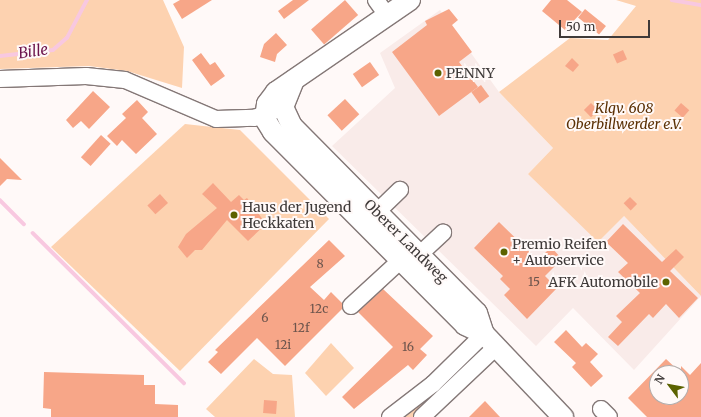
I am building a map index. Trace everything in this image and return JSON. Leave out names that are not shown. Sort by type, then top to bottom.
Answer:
[{"type":"main road","points":[[264,115],[269,100],[382,7],[410,0]]},
{"type":"main road","points":[[283,107],[287,91],[298,76]]},
{"type":"main road","name":"Oberer Landweg","points":[[283,107],[292,126],[344,191],[377,212],[410,258]]},
{"type":"main road","name":"Oberer Landweg","points":[[264,115],[273,132],[344,191],[410,258],[477,313],[490,340],[563,417]]},
{"type":"street","points":[[0,79],[103,77],[144,86],[184,108],[216,119],[237,120],[264,115],[283,107]]},
{"type":"street","points":[[377,212],[400,190]]},
{"type":"street","points":[[351,306],[443,233]]},
{"type":"street","points":[[390,417],[490,340]]},
{"type":"street","points":[[422,417],[490,340]]},
{"type":"shaded area","points":[[440,10],[499,92],[553,148],[528,174],[623,215],[701,296],[634,370],[573,308],[536,346],[332,146],[395,88],[380,53]]},
{"type":"green space","points":[[0,0],[163,0],[184,47],[182,88],[127,71],[89,66],[0,69]]},
{"type":"green space","name":"Klgv. 608 Oberbillwerder e.V.","points":[[616,0],[701,0],[701,296],[624,216],[598,242],[528,174],[553,148],[499,92],[570,38],[608,40],[636,6]]},
{"type":"green space","points":[[185,124],[240,130],[329,219],[180,371],[51,247]]},
{"type":"green space","points":[[331,343],[354,368],[326,396],[305,373]]},
{"type":"green space","points":[[254,359],[273,374],[292,375],[295,417],[215,417],[206,409]]},
{"type":"green space","points":[[464,364],[467,368],[433,401],[413,417],[404,417]]},
{"type":"building","points":[[180,0],[212,0],[182,19],[173,4]]},
{"type":"building","points":[[293,0],[309,0],[284,19],[278,11]]},
{"type":"building","points":[[345,0],[358,15],[324,45],[311,30]]},
{"type":"building","points":[[551,0],[567,0],[582,12],[565,30],[542,11]]},
{"type":"building","name":"PENNY","points":[[449,9],[458,20],[452,25],[472,52],[459,62],[478,87],[439,116],[392,52],[427,25],[425,21]]},
{"type":"building","points":[[585,9],[606,26],[599,35],[578,18]]},
{"type":"building","points":[[276,33],[287,45],[277,54],[275,62],[260,57],[264,44]]},
{"type":"building","points":[[623,50],[627,59],[617,64],[613,54]]},
{"type":"building","points":[[201,53],[210,65],[215,62],[225,76],[211,86],[192,60]]},
{"type":"building","points":[[572,58],[579,65],[573,72],[565,66]]},
{"type":"building","points":[[370,62],[379,75],[362,87],[353,74]]},
{"type":"building","points":[[481,85],[489,96],[480,103],[471,92]]},
{"type":"building","points":[[93,91],[110,107],[89,129],[81,121],[73,128],[66,120]]},
{"type":"building","points":[[345,99],[359,114],[342,131],[327,115]]},
{"type":"building","points":[[137,100],[148,112],[142,118],[157,134],[136,154],[122,140],[117,146],[107,136],[126,118],[122,114]]},
{"type":"building","points":[[591,103],[598,110],[591,117],[584,110]]},
{"type":"building","points":[[681,103],[689,110],[683,118],[674,111]]},
{"type":"building","points":[[101,135],[111,144],[91,166],[81,157]]},
{"type":"building","points":[[0,158],[22,180],[7,179],[0,186]]},
{"type":"building","name":"Haus der Jugend Heckkaten","points":[[213,183],[231,202],[239,195],[244,200],[247,198],[266,224],[248,241],[227,220],[202,250],[195,250],[187,258],[178,247],[186,234],[217,208],[202,194]]},
{"type":"building","points":[[160,194],[168,203],[155,214],[147,205]]},
{"type":"building","points":[[630,197],[637,204],[631,210],[624,203]]},
{"type":"building","points":[[499,222],[538,260],[551,247],[562,259],[545,276],[557,288],[527,319],[504,295],[510,289],[500,279],[503,276],[474,248]]},
{"type":"building","points":[[623,224],[662,262],[676,249],[684,257],[670,271],[698,298],[679,318],[666,304],[653,318],[649,314],[618,346],[608,337],[622,322],[616,316],[640,293],[618,272],[628,263],[606,242]]},
{"type":"building","points":[[329,240],[345,256],[310,287],[324,300],[331,292],[342,303],[342,309],[285,366],[257,338],[221,374],[208,362],[218,352],[215,350]]},
{"type":"building","points":[[383,289],[433,336],[420,349],[427,355],[413,370],[408,365],[354,409],[342,397],[393,347],[358,312]]},
{"type":"building","points":[[566,330],[582,347],[586,343],[598,354],[590,362],[603,376],[591,387],[572,367],[576,363],[554,342]]},
{"type":"building","points":[[666,359],[672,365],[660,365]]},
{"type":"building","points":[[701,363],[701,417],[647,417],[628,398],[649,376],[649,405],[689,405],[689,374],[690,375]]},
{"type":"building","points":[[44,372],[144,375],[144,385],[155,385],[155,404],[178,405],[178,417],[51,417],[51,409],[43,408]]},
{"type":"building","points":[[264,400],[277,401],[276,414],[263,413]]},
{"type":"building","points":[[485,401],[500,417],[469,417]]},
{"type":"waterway","name":"Bille","points":[[0,56],[53,50],[67,38],[87,0]]},
{"type":"waterway","points":[[672,0],[701,5]]},
{"type":"waterway","points":[[0,200],[24,224]]},
{"type":"waterway","points":[[33,233],[184,383]]},
{"type":"place","name":"PENNY","points":[[438,73]]},
{"type":"place","name":"Haus der Jugend Heckkaten","points":[[234,215]]},
{"type":"place","name":"Premio Reifen + Autoservice","points":[[504,252]]},
{"type":"place","name":"AFK Automobile","points":[[666,282]]}]
